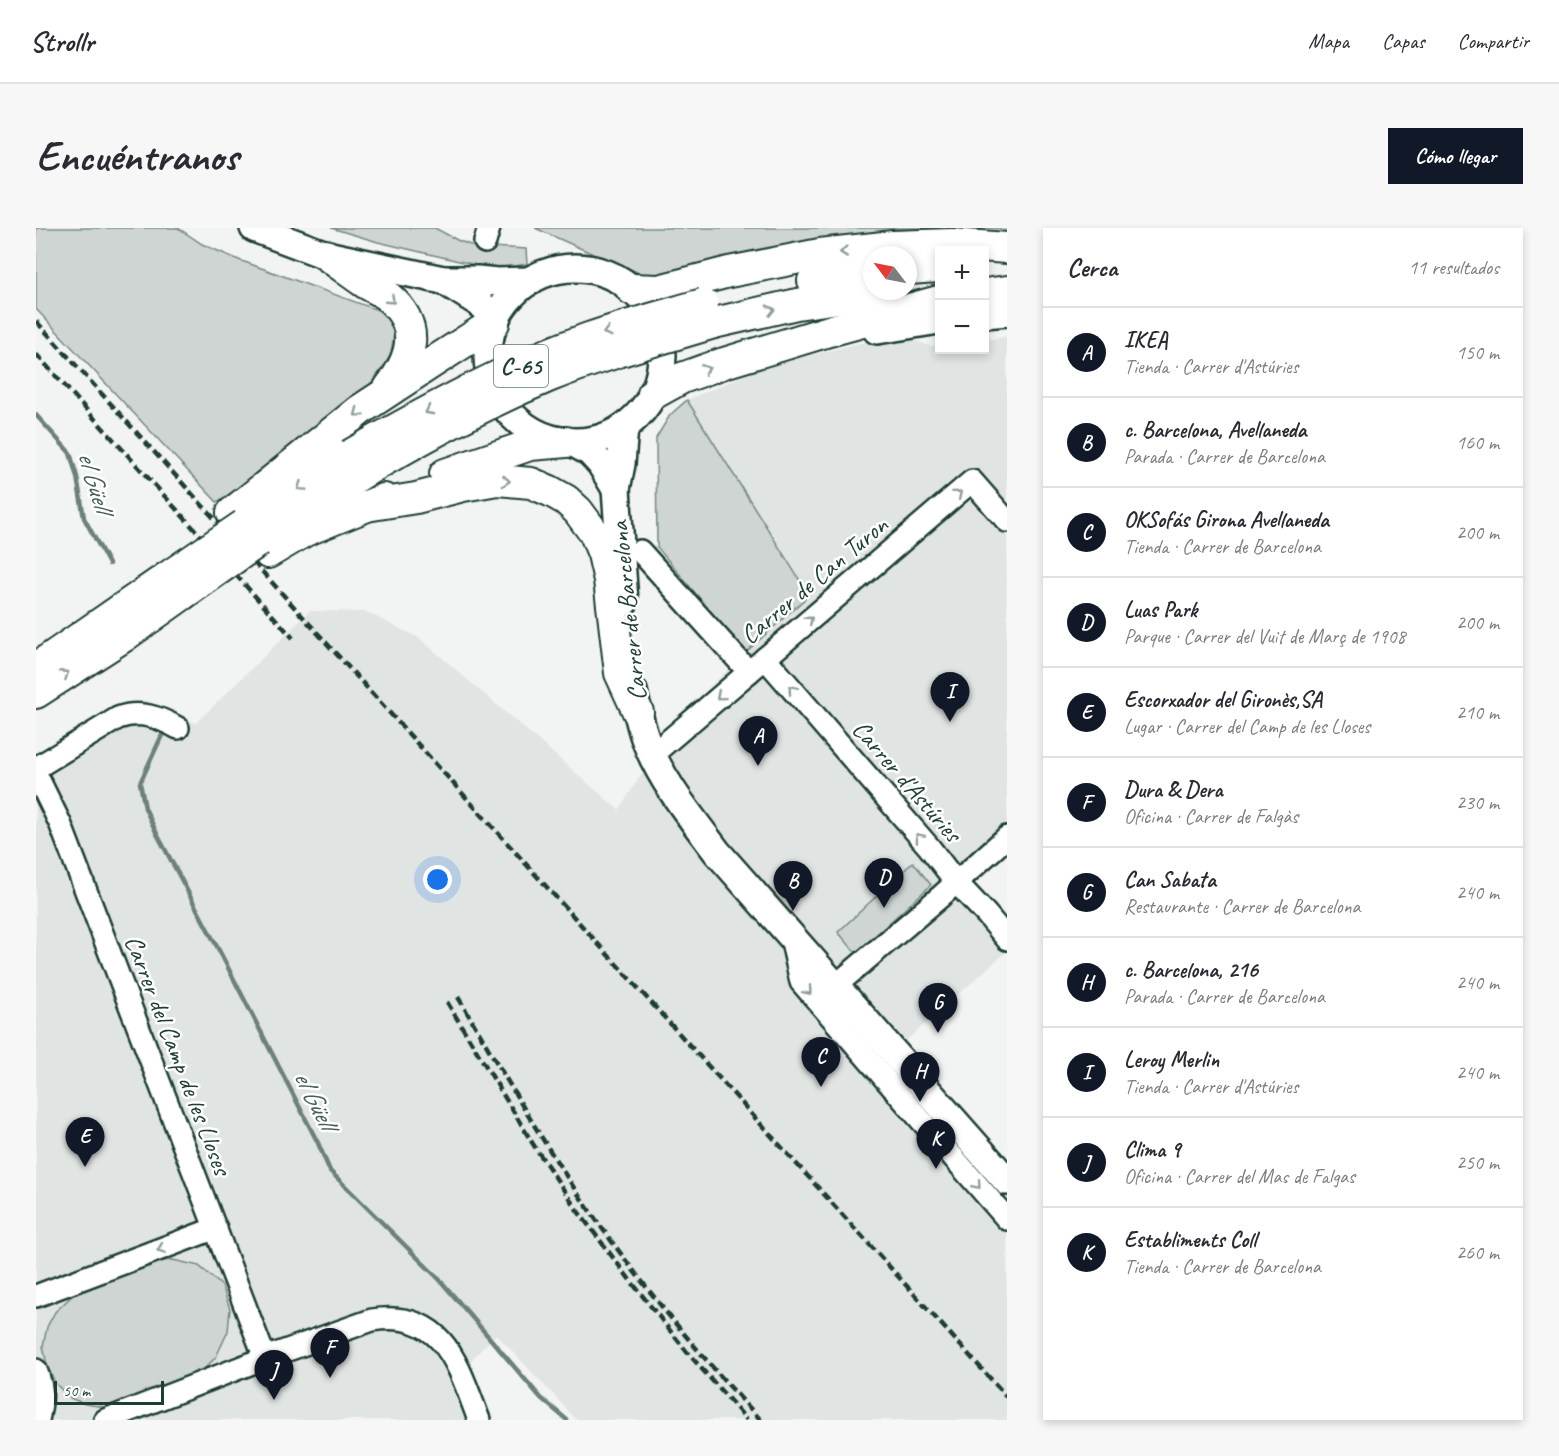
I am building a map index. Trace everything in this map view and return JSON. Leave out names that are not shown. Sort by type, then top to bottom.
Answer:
[{"type":"highway","points":[[631,289],[659,290],[729,272],[820,254],[893,246],[952,244],[1007,248]]},
{"type":"highway","points":[[326,255],[386,294],[401,309],[409,324],[410,345],[406,362],[401,373],[385,394]]},
{"type":"highway","points":[[989,264],[1007,264]]},
{"type":"highway","points":[[917,268],[935,267]]},
{"type":"highway","name":"C-65","points":[[36,693],[84,649],[251,533],[357,463],[422,438],[491,402],[548,377],[709,314],[787,286],[863,273]]},
{"type":"highway","points":[[989,284],[1007,284]]},
{"type":"highway","points":[[917,289],[935,287]]},
{"type":"highway","points":[[989,293],[1007,291]]},
{"type":"highway","name":"C-65","points":[[709,314],[863,295]]},
{"type":"highway","points":[[653,394],[682,378],[813,336],[935,302]]},
{"type":"highway","points":[[251,533],[360,410],[495,321]]},
{"type":"highway","points":[[251,533],[305,531],[434,478],[530,445],[569,442]]},
{"type":"highway","points":[[366,506],[417,498],[497,480],[531,483],[566,500],[578,511],[595,534],[603,554],[609,580],[620,673],[638,712]]},
{"type":"highway","name":"C-65","points":[[36,668],[84,649]]},
{"type":"main road","points":[[254,228],[326,255],[443,280],[530,281]]},
{"type":"main road","points":[[583,269],[608,275],[631,289],[650,310],[660,337],[662,353],[661,369],[653,394],[643,409],[624,427],[609,435],[595,440],[569,442],[545,437],[529,429],[514,417],[499,398],[489,366],[489,345],[495,321],[512,295],[530,281],[557,270],[583,269]]},
{"type":"main road","points":[[443,280],[478,302],[495,321]]},
{"type":"main road","points":[[989,314],[1007,312]]},
{"type":"main road","points":[[813,336],[850,335],[935,321]]},
{"type":"main road","name":"Carrer de Barcelona","points":[[624,427],[616,489],[626,636],[633,691],[643,732],[652,755],[674,794],[717,852],[1007,1181]]},
{"type":"main road","name":"Carrer de Barcelona","points":[[569,442],[590,452],[601,464],[616,489]]},
{"type":"street","name":"Carrer de Can Turon","points":[[652,755],[972,481],[1007,520]]},
{"type":"street","points":[[640,551],[749,672]]},
{"type":"street","name":"Carrer d'Astúries","points":[[765,658],[1007,939]]},
{"type":"street","points":[[36,768],[130,713],[170,723]]},
{"type":"street","name":"Carrer del Camp de les Lloses","points":[[36,774],[60,824],[265,1358]]},
{"type":"street","points":[[835,986],[1007,837]]},
{"type":"street","name":"Carrer de Barcelona","points":[[791,936],[801,982],[1007,1219]]},
{"type":"street","points":[[36,1296],[216,1228]]},
{"type":"street","points":[[105,1420],[265,1358],[372,1320],[389,1317],[417,1323],[434,1333],[446,1346],[460,1371],[479,1420]]},
{"type":"street","points":[[36,1370],[41,1382],[42,1400],[38,1420]]},
{"type":"shaded area","points":[[36,228],[178,228],[202,244],[239,260],[386,313],[395,329],[390,358],[366,390],[217,502],[36,309]]},
{"type":"shaded area","points":[[331,228],[435,228],[473,246],[526,249],[527,264],[504,268],[476,265],[378,242]]},
{"type":"shaded area","points":[[535,228],[1007,228],[1007,237],[763,250],[660,274],[642,274]]},
{"type":"shaded area","points":[[898,334],[930,346],[935,345],[935,354],[989,354],[989,339],[1007,337],[1007,838],[958,880],[1007,938],[1007,951],[889,1056],[1007,1187],[1007,1420],[577,1420],[496,1334],[470,1361],[494,1420],[36,1420],[36,756],[127,704],[146,700],[196,723],[310,611],[366,612],[419,638],[619,810],[672,725],[745,653],[809,595],[687,400],[766,366]]},
{"type":"shaded area","points":[[687,400],[809,595],[745,653],[657,547],[656,438],[670,415]]},
{"type":"shaded area","points":[[913,862],[931,885],[856,953],[838,932]]},
{"type":"shaded area","points":[[173,1260],[199,1266],[222,1286],[230,1309],[228,1331],[216,1357],[199,1374],[136,1398],[104,1407],[85,1404],[70,1398],[56,1384],[47,1366],[43,1346],[47,1327],[55,1312],[76,1292],[152,1262]]},
{"type":"waterway","name":"el Güell","points":[[36,415],[70,453],[84,518],[109,564]]},
{"type":"waterway","name":"el Güell","points":[[163,733],[140,783],[145,808],[318,1143],[330,1171],[440,1280],[541,1398],[567,1420]]},
{"type":"railway","points":[[36,321],[1007,1397]]},
{"type":"railway","points":[[36,354],[293,638]]},
{"type":"railway","points":[[458,997],[552,1153],[605,1232],[691,1342],[761,1420]]},
{"type":"railway","points":[[447,1002],[533,1144],[577,1210],[687,1352],[747,1420]]},
{"type":"place","name":"Leroy Merlin","points":[[950,722]]},
{"type":"place","name":"IKEA","points":[[758,766]]},
{"type":"place","name":"Luas Park","points":[[884,908]]},
{"type":"place","name":"c. Barcelona, Avellaneda","points":[[793,911]]},
{"type":"place","name":"Can Sabata","points":[[938,1033]]},
{"type":"place","name":"OKSofás Girona Avellaneda","points":[[821,1087]]},
{"type":"place","name":"c. Barcelona, 216","points":[[920,1102]]},
{"type":"place","name":"Escorxador del Gironès,SA","points":[[85,1167]]},
{"type":"place","name":"Establiments Coll","points":[[936,1169]]},
{"type":"place","name":"Dura & Dera","points":[[330,1378]]},
{"type":"place","name":"Clima 9","points":[[274,1400]]}]
